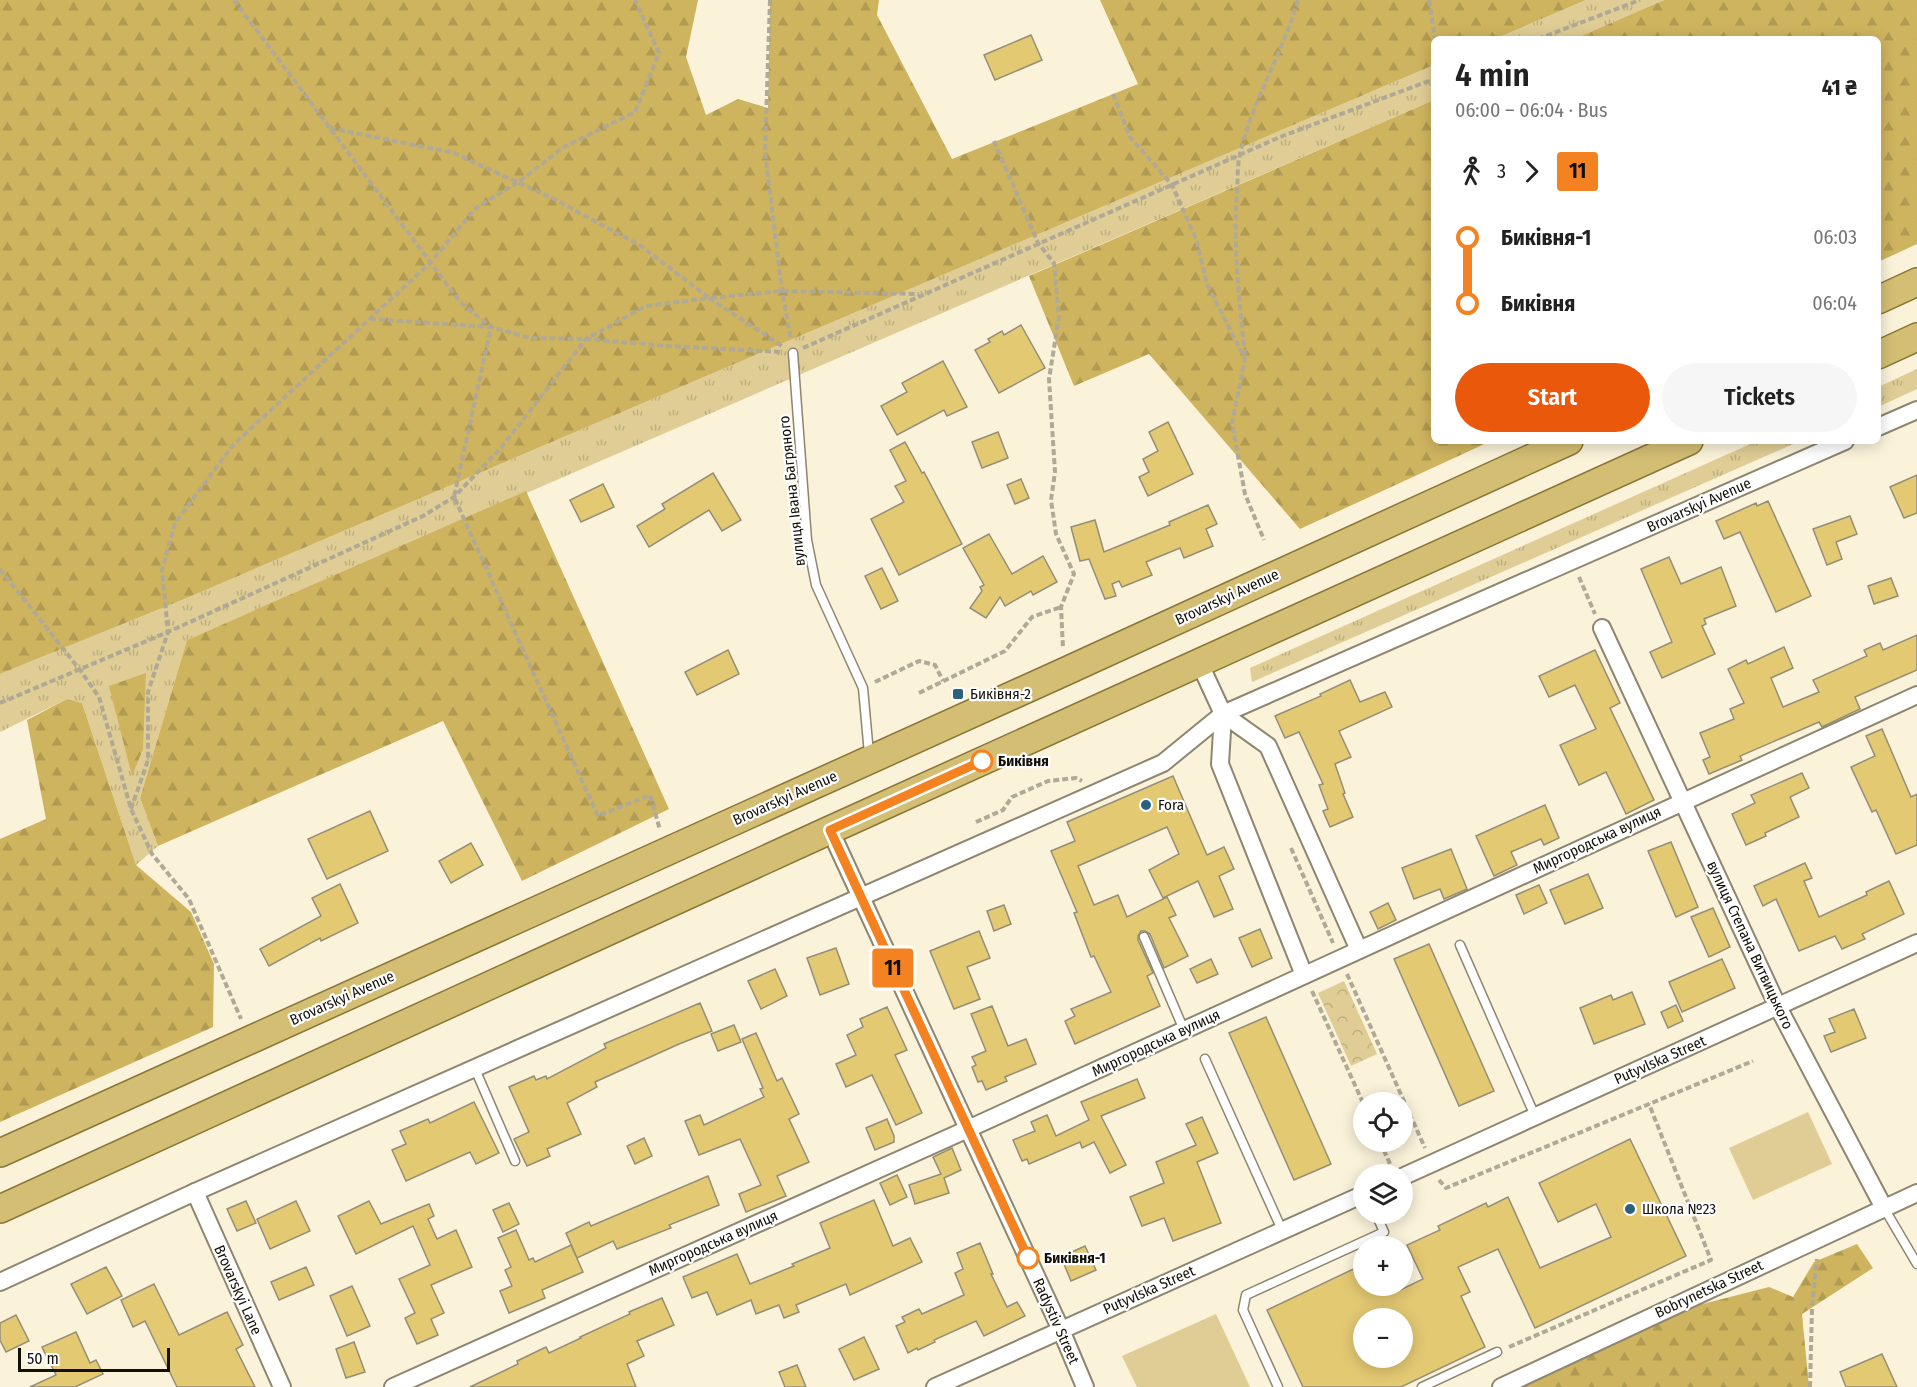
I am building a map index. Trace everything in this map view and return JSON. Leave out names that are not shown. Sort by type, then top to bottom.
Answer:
[{"type":"highway","points":[[1881,299],[1917,282]]},
{"type":"highway","points":[[1881,354],[1917,338]]},
{"type":"highway","name":"Brovarskyi Avenue","points":[[0,1153],[1562,444]]},
{"type":"highway","points":[[0,1209],[1682,444]]},
{"type":"street","points":[[1881,426],[1917,410]]},
{"type":"street","name":"Brovarskyi Avenue","points":[[0,1282],[195,1192],[1163,763],[1223,714],[1838,444]]},
{"type":"street","name":"вулиця Степана Витвицького","points":[[1602,628],[1778,1007],[1884,1208]]},
{"type":"street","points":[[1199,662],[1223,714],[1220,764],[1304,975]]},
{"type":"street","name":"Миргородська вулиця","points":[[393,1387],[968,1129],[1917,695]]},
{"type":"street","points":[[1223,714],[1268,746],[1359,950]]},
{"type":"street","name":"Radystiv Street","points":[[830,830],[1061,1330],[1085,1387]]},
{"type":"street","name":"Putyvlska Street","points":[[1413,1172],[1917,943]]},
{"type":"street","name":"Brovarskyi Lane","points":[[195,1192],[282,1387]]},
{"type":"street","name":"Bobrynetska Street","points":[[1501,1387],[1917,1193]]},
{"type":"street","name":"Putyvlska Street","points":[[935,1387],[1353,1199]]},
{"type":"lane","name":"вулиця Івана Багряного","points":[[793,353],[807,540],[816,585],[863,688],[869,760]]},
{"type":"lane","points":[[1143,937],[1184,1030]]},
{"type":"lane","points":[[1460,945],[1535,1116]]},
{"type":"lane","points":[[1204,1059],[1282,1230]]},
{"type":"lane","points":[[475,1069],[515,1161]]},
{"type":"lane","name":"вулиця Степана Витвицького","points":[[1884,1208],[1917,1264]]},
{"type":"lane","points":[[1278,1387],[1243,1310],[1246,1295],[1384,1232],[1380,1224]]},
{"type":"lane","points":[[1422,1387],[1497,1352]]},
{"type":"path","points":[[234,0],[460,302],[491,327]]},
{"type":"path","points":[[131,809],[148,760],[148,692],[168,632],[162,570],[175,523],[233,446],[430,263],[476,208],[518,182],[564,147],[635,112],[659,53],[635,0]]},
{"type":"path","points":[[770,0],[765,152],[782,291],[793,353]]},
{"type":"path","points":[[1264,540],[1245,494],[1232,423],[1245,359],[1237,278],[1235,214],[1239,155],[1261,90],[1298,0]]},
{"type":"path","points":[[1429,0],[1435,36]]},
{"type":"path","points":[[1546,36],[1640,0]]},
{"type":"path","points":[[370,319],[491,327],[530,338],[586,339],[793,353],[1280,137],[1431,80]]},
{"type":"path","points":[[1113,94],[1130,137],[1172,185],[1196,239],[1207,284],[1245,359]]},
{"type":"path","points":[[330,128],[454,153],[554,199],[641,246],[709,298],[793,353]]},
{"type":"path","points":[[994,141],[1038,243],[1054,263],[1059,316],[1049,379],[1055,472],[1051,500],[1056,534],[1074,574],[1061,607],[1064,672]]},
{"type":"path","points":[[0,702],[168,632],[423,516],[454,497],[500,449],[586,339],[646,306],[782,291],[923,294]]},
{"type":"path","points":[[491,327],[454,497],[598,816],[650,795],[666,851]]},
{"type":"path","points":[[1572,561],[1602,628]]},
{"type":"path","points":[[0,569],[80,669],[99,697],[131,809],[152,854],[189,899],[250,1039]]},
{"type":"path","points":[[919,693],[1005,651],[1032,617],[1061,607]]},
{"type":"path","points":[[863,688],[919,661],[935,665],[943,681]]},
{"type":"path","points":[[976,822],[1004,810],[1012,797],[1048,781],[1076,778],[1098,792]]},
{"type":"path","points":[[1288,841],[1440,1184],[1446,1188],[1753,1062]]},
{"type":"path","points":[[1304,975],[1358,1092]]},
{"type":"path","points":[[1497,1352],[1711,1260],[1649,1104]]},
{"type":"path","points":[[1810,1387],[1812,1308],[1819,1238]]},
{"type":"green space","points":[[0,0],[698,0],[686,57],[706,115],[738,99],[768,108],[770,0],[879,0],[877,15],[952,159],[1138,84],[1100,0],[1586,0],[1502,36],[1431,36],[1431,66],[187,598],[0,674]]},
{"type":"green space","points":[[1586,0],[1664,0],[1581,36],[1502,36]]},
{"type":"green space","points":[[1664,0],[1917,0],[1917,244],[1881,261],[1881,36],[1581,36]]},
{"type":"green space","points":[[1431,66],[1431,101],[187,640],[140,798],[158,846],[136,865],[82,703],[67,699],[0,732],[0,674],[187,598]]},
{"type":"green space","points":[[1431,101],[1431,444],[1484,444],[1300,529],[1149,354],[1074,386],[1029,276]]},
{"type":"green space","points":[[1917,369],[1917,389],[1881,406],[1881,386]]},
{"type":"green space","points":[[1750,444],[1793,444],[1252,682],[1250,668]]},
{"type":"green space","points":[[526,491],[669,809],[522,881],[443,721],[158,846],[140,798],[187,640]]},
{"type":"green space","points":[[146,673],[143,749],[132,776],[109,686]]},
{"type":"green space","points":[[67,699],[82,703],[136,865],[191,912],[214,964],[213,1027],[0,1122],[0,839],[46,819],[27,720]]},
{"type":"green space","points":[[1344,981],[1377,1054],[1351,1066],[1318,993]]},
{"type":"green space","points":[[1808,1112],[1832,1164],[1753,1200],[1729,1148]]},
{"type":"green space","points":[[1857,1244],[1873,1268],[1802,1314],[1809,1387],[1517,1387],[1691,1307],[1769,1287],[1793,1297],[1814,1262]]},
{"type":"green space","points":[[1216,1314],[1250,1387],[1137,1387],[1122,1356]]},
{"type":"building","points":[[1031,35],[1042,60],[995,80],[984,55]]},
{"type":"building","points":[[1021,325],[1045,368],[999,393],[975,350],[990,342],[988,339],[1002,331],[1004,335]]},
{"type":"building","points":[[943,361],[967,407],[947,416],[944,410],[897,435],[881,406],[907,392],[902,383]]},
{"type":"building","points":[[1168,422],[1193,474],[1148,496],[1139,477],[1149,472],[1143,459],[1158,451],[1149,432]]},
{"type":"building","points":[[998,432],[1008,458],[982,468],[972,442]]},
{"type":"building","points":[[905,442],[922,473],[924,472],[962,544],[899,575],[871,519],[904,502],[895,486],[906,481],[890,450]]},
{"type":"building","points":[[713,473],[741,520],[722,531],[709,510],[649,547],[637,526],[665,509],[662,504]]},
{"type":"building","points":[[1917,475],[1917,513],[1904,518],[1890,487]]},
{"type":"building","points":[[1021,479],[1029,498],[1015,504],[1007,485]]},
{"type":"building","points":[[603,484],[614,507],[581,522],[570,500]]},
{"type":"building","points":[[1768,501],[1811,596],[1776,612],[1740,532],[1724,539],[1716,521],[1756,503],[1757,506]]},
{"type":"building","points":[[1208,505],[1217,524],[1206,529],[1213,546],[1184,558],[1180,548],[1146,562],[1152,575],[1122,587],[1119,581],[1112,584],[1116,596],[1105,599],[1089,559],[1080,561],[1071,527],[1095,520],[1104,552],[1170,525],[1169,522]]},
{"type":"building","points":[[1850,516],[1857,534],[1836,542],[1842,559],[1827,565],[1813,529]]},
{"type":"building","points":[[989,534],[1012,574],[1043,556],[1057,582],[1033,595],[1031,591],[1005,606],[1000,597],[986,618],[970,608],[982,591],[980,587],[984,585],[963,548]]},
{"type":"building","points":[[1669,557],[1681,584],[1721,567],[1736,606],[1704,619],[1706,624],[1702,626],[1715,654],[1662,678],[1650,652],[1672,642],[1641,569]]},
{"type":"building","points":[[882,568],[898,601],[881,609],[865,576]]},
{"type":"building","points":[[1891,578],[1898,596],[1874,604],[1868,586]]},
{"type":"building","points":[[1917,635],[1917,670],[1855,697],[1860,709],[1822,727],[1819,722],[1740,756],[1742,760],[1709,774],[1703,760],[1710,757],[1700,733],[1734,719],[1730,709],[1744,703],[1728,669],[1746,660],[1748,664],[1784,647],[1793,668],[1771,678],[1783,707],[1819,692],[1813,680],[1867,656],[1864,650],[1880,643],[1883,650]]},
{"type":"building","points":[[728,650],[739,674],[697,695],[685,672]]},
{"type":"building","points":[[1595,650],[1620,703],[1610,708],[1654,800],[1626,814],[1606,772],[1579,785],[1560,745],[1596,729],[1575,685],[1549,697],[1539,676]]},
{"type":"building","points":[[1350,680],[1360,702],[1385,692],[1392,707],[1339,731],[1351,757],[1335,764],[1345,793],[1343,794],[1353,817],[1330,827],[1323,811],[1328,809],[1319,785],[1323,784],[1299,732],[1285,738],[1275,716],[1321,696],[1320,694]]},
{"type":"building","points":[[1882,729],[1911,797],[1917,794],[1917,845],[1896,854],[1876,810],[1872,812],[1851,767],[1875,756],[1866,736]]},
{"type":"building","points":[[1802,773],[1809,788],[1790,797],[1799,817],[1746,845],[1732,814],[1755,803],[1751,795]]},
{"type":"building","points":[[1173,776],[1207,855],[1224,847],[1234,869],[1219,876],[1233,909],[1214,917],[1198,881],[1163,898],[1149,870],[1179,854],[1167,827],[1078,866],[1094,905],[1118,895],[1127,917],[1167,897],[1176,915],[1169,918],[1188,956],[1164,968],[1150,934],[1141,931],[1138,940],[1153,973],[1147,976],[1160,1006],[1075,1044],[1065,1021],[1075,1016],[1071,1009],[1111,992],[1094,956],[1091,957],[1074,913],[1077,912],[1051,851],[1075,841],[1067,822]]},
{"type":"building","points":[[1545,805],[1559,838],[1544,845],[1541,839],[1511,852],[1517,865],[1494,876],[1476,836]]},
{"type":"building","points":[[370,811],[388,851],[327,879],[308,839]]},
{"type":"building","points":[[1671,842],[1698,907],[1676,917],[1648,851]]},
{"type":"building","points":[[471,843],[483,865],[451,883],[439,861]]},
{"type":"building","points":[[1451,849],[1467,889],[1444,899],[1440,889],[1414,899],[1402,868]]},
{"type":"building","points":[[1805,863],[1812,878],[1804,881],[1819,917],[1867,895],[1866,892],[1889,881],[1904,914],[1862,934],[1865,939],[1842,949],[1835,936],[1799,951],[1776,899],[1763,906],[1754,886]]},
{"type":"building","points":[[1588,874],[1603,908],[1565,924],[1550,890]]},
{"type":"building","points":[[340,884],[358,923],[321,941],[320,938],[269,966],[260,949],[321,916],[312,898]]},
{"type":"building","points":[[1539,885],[1547,903],[1524,914],[1516,895]]},
{"type":"building","points":[[1388,903],[1396,920],[1378,929],[1370,912]]},
{"type":"building","points":[[1004,905],[1011,924],[994,931],[987,911]]},
{"type":"building","points":[[1713,908],[1730,947],[1709,957],[1691,917]]},
{"type":"building","points":[[1260,929],[1272,958],[1252,967],[1239,938]]},
{"type":"building","points":[[979,931],[990,958],[967,967],[980,999],[954,1009],[930,951]]},
{"type":"building","points":[[1429,944],[1494,1091],[1459,1106],[1394,959]]},
{"type":"building","points":[[836,948],[849,984],[820,995],[807,958]]},
{"type":"building","points":[[1211,959],[1218,974],[1197,983],[1190,969]]},
{"type":"building","points":[[1722,959],[1735,988],[1682,1012],[1669,982]]},
{"type":"building","points":[[775,969],[787,996],[761,1009],[748,981]]},
{"type":"building","points":[[1632,992],[1645,1024],[1594,1044],[1580,1008],[1611,995],[1613,1000]]},
{"type":"building","points":[[700,1003],[712,1031],[595,1082],[597,1087],[567,1103],[581,1134],[547,1149],[550,1156],[527,1166],[514,1139],[529,1132],[509,1087],[534,1076],[536,1080],[546,1076],[547,1079],[606,1048],[604,1044]]},
{"type":"building","points":[[1676,1005],[1683,1021],[1668,1028],[1661,1012]]},
{"type":"building","points":[[992,1006],[1008,1046],[1026,1039],[1036,1064],[1005,1077],[1007,1081],[986,1090],[982,1081],[978,1082],[972,1067],[976,1065],[972,1057],[986,1051],[971,1014]]},
{"type":"building","points":[[887,1007],[907,1050],[895,1055],[922,1113],[896,1125],[872,1075],[846,1087],[836,1064],[856,1055],[847,1035],[863,1027],[860,1019]]},
{"type":"building","points":[[1854,1009],[1866,1038],[1831,1052],[1824,1036],[1835,1032],[1829,1019]]},
{"type":"building","points":[[1266,1017],[1331,1164],[1294,1180],[1229,1033]]},
{"type":"building","points":[[734,1025],[741,1042],[718,1051],[711,1034]]},
{"type":"building","points":[[756,1033],[777,1081],[782,1078],[799,1114],[789,1119],[809,1162],[777,1176],[786,1196],[746,1212],[739,1194],[761,1185],[740,1139],[699,1155],[685,1121],[700,1115],[704,1125],[764,1097],[760,1089],[763,1088],[742,1039]]},
{"type":"building","points":[[1137,1079],[1145,1098],[1101,1116],[1126,1165],[1110,1173],[1094,1142],[1082,1148],[1080,1142],[1029,1164],[1027,1159],[1022,1161],[1013,1140],[1035,1131],[1031,1122],[1047,1115],[1056,1136],[1089,1120],[1081,1102]]},
{"type":"building","points":[[474,1102],[499,1153],[476,1164],[470,1152],[406,1181],[392,1150],[406,1144],[400,1131],[428,1119],[430,1123]]},
{"type":"building","points":[[1202,1117],[1218,1153],[1197,1162],[1221,1223],[1173,1241],[1164,1218],[1142,1226],[1130,1197],[1164,1183],[1156,1162],[1196,1145],[1186,1124]]},
{"type":"building","points":[[887,1119],[894,1142],[875,1150],[866,1128]]},
{"type":"building","points":[[644,1138],[652,1156],[635,1164],[627,1146]]},
{"type":"building","points":[[1630,1139],[1686,1256],[1535,1328],[1498,1249],[1458,1267],[1470,1292],[1461,1296],[1485,1347],[1401,1387],[1303,1387],[1267,1310],[1353,1269],[1353,1296],[1413,1296],[1413,1284],[1423,1279],[1413,1258],[1413,1242],[1440,1230],[1438,1226],[1486,1203],[1488,1207],[1508,1197],[1540,1268],[1611,1237],[1596,1204],[1558,1222],[1539,1183]]},
{"type":"building","points":[[952,1148],[961,1170],[944,1178],[949,1193],[915,1204],[909,1185],[941,1174],[933,1157]]},
{"type":"building","points":[[897,1175],[907,1197],[890,1205],[880,1183]]},
{"type":"building","points":[[708,1176],[719,1205],[669,1225],[671,1228],[617,1249],[613,1241],[577,1258],[566,1233],[589,1222],[591,1226]]},
{"type":"building","points":[[874,1200],[893,1246],[910,1238],[922,1262],[850,1295],[846,1284],[796,1305],[799,1312],[784,1318],[779,1305],[756,1314],[751,1300],[717,1315],[707,1292],[692,1298],[683,1277],[737,1254],[750,1284],[830,1248],[820,1223]]},
{"type":"building","points":[[246,1201],[256,1223],[237,1231],[227,1209]]},
{"type":"building","points":[[296,1201],[310,1231],[270,1249],[257,1219]]},
{"type":"building","points":[[369,1201],[381,1224],[429,1204],[434,1216],[428,1219],[437,1239],[456,1230],[472,1267],[431,1285],[444,1313],[431,1319],[438,1335],[417,1344],[405,1318],[415,1313],[399,1279],[430,1265],[413,1226],[356,1254],[338,1216]]},
{"type":"building","points":[[509,1203],[519,1224],[503,1232],[493,1210]]},
{"type":"building","points":[[516,1230],[529,1260],[533,1258],[535,1262],[571,1245],[583,1272],[542,1290],[545,1298],[509,1313],[500,1291],[512,1286],[505,1270],[511,1267],[498,1238]]},
{"type":"building","points":[[980,1243],[993,1274],[991,1274],[1007,1307],[1017,1302],[1025,1316],[984,1336],[976,1321],[908,1353],[896,1326],[905,1322],[902,1317],[919,1309],[922,1314],[964,1295],[955,1273],[963,1269],[957,1253]]},
{"type":"building","points":[[1085,1246],[1096,1270],[1071,1281],[1061,1257]]},
{"type":"building","points":[[106,1267],[122,1296],[87,1314],[71,1284]]},
{"type":"building","points":[[306,1267],[314,1285],[279,1300],[271,1282]]},
{"type":"building","points":[[154,1284],[179,1335],[227,1312],[243,1345],[236,1349],[255,1387],[177,1387],[145,1321],[133,1327],[121,1300]]},
{"type":"building","points":[[352,1286],[370,1326],[347,1336],[330,1296]]},
{"type":"building","points":[[662,1298],[674,1325],[637,1341],[644,1356],[627,1364],[636,1387],[470,1387],[518,1364],[517,1361],[546,1347],[549,1353],[630,1314],[629,1312]]},
{"type":"building","points":[[16,1315],[29,1341],[6,1352],[0,1340],[0,1323]]},
{"type":"building","points":[[76,1332],[90,1363],[96,1360],[103,1374],[75,1387],[30,1387],[56,1375],[42,1347]]},
{"type":"building","points":[[864,1337],[879,1369],[854,1380],[839,1349]]},
{"type":"building","points":[[354,1342],[365,1372],[346,1378],[336,1349]]},
{"type":"building","points":[[1882,1354],[1897,1387],[1846,1387],[1840,1372]]},
{"type":"building","points":[[797,1365],[806,1387],[785,1387],[779,1372]]},
{"type":"bus line","name":"11","points":[[982,761],[830,830],[1028,1258]]},
{"type":"place","name":"Бикiвня-2","points":[[958,694]]},
{"type":"place","name":"Бикiвня","points":[[982,761]]},
{"type":"place","name":"Fora","points":[[1146,805]]},
{"type":"place","name":"Школа №23","points":[[1630,1209]]},
{"type":"place","name":"Бикiвня-1","points":[[1028,1258]]}]
